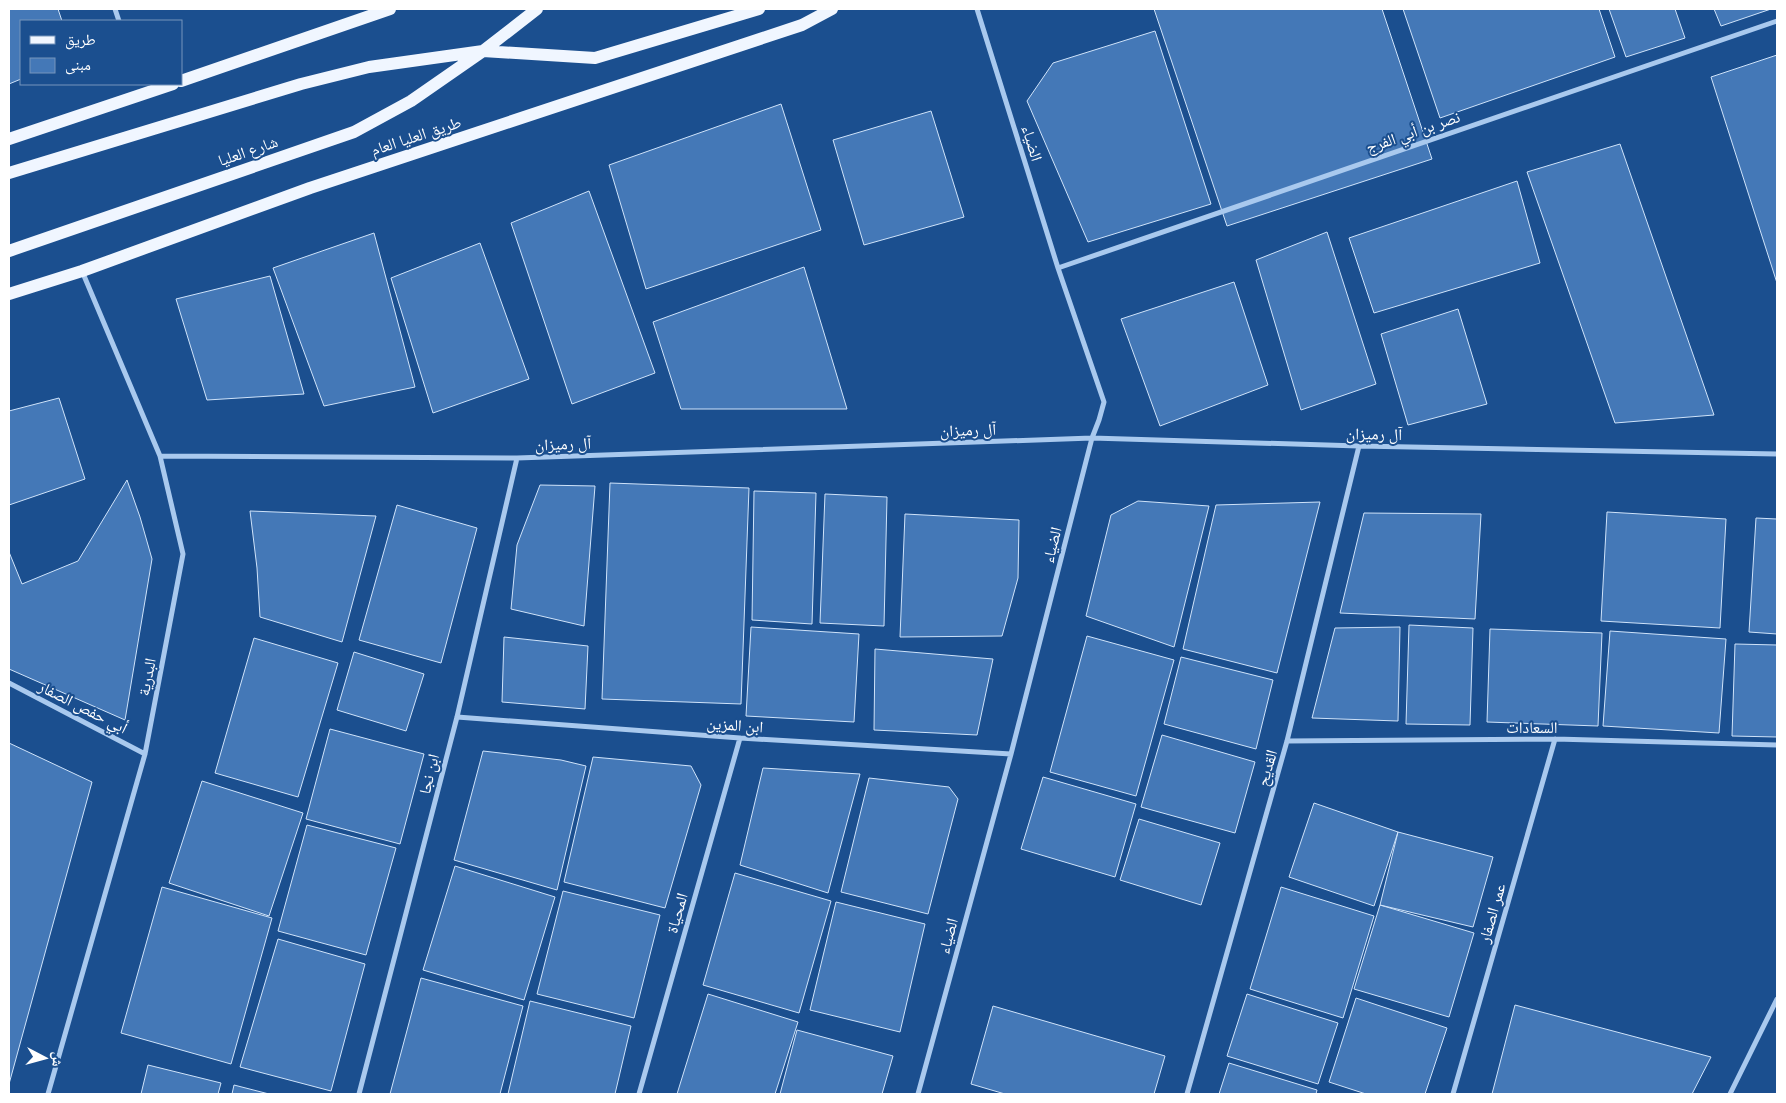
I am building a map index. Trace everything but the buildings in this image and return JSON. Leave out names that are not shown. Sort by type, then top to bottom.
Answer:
[{"type":"main road","points":[[182,81],[390,9]]},
{"type":"main road","name":"شارع العليا","points":[[9,251],[354,132],[411,101],[484,51],[537,9]]},
{"type":"main road","points":[[9,173],[292,87],[360,69],[484,51],[595,58],[759,9]]},
{"type":"main road","name":"طريق العليا العام","points":[[9,294],[82,271],[310,188],[802,26],[832,9]]},
{"type":"main road","points":[[9,139],[142,92],[170,85]]},
{"type":"street","name":"الضياء","points":[[918,1094],[1011,754],[1092,438],[1104,402],[1058,268],[977,9]]},
{"type":"street","name":"نصر بن أبي الفرج","points":[[1058,268],[1777,21]]},
{"type":"street","name":"البدرية","points":[[48,1094],[145,754],[183,554],[160,456],[82,271]]},
{"type":"street","name":"آل رميزان","points":[[160,456],[517,458],[1092,438],[1359,446],[1777,454]]},
{"type":"street","name":"القديح","points":[[1187,1094],[1287,741],[1359,446]]},
{"type":"street","name":"ابن نجا","points":[[360,1094],[457,717],[517,458]]},
{"type":"street","name":"أبي حفص الصفار","points":[[9,683],[145,754]]},
{"type":"street","name":"ابن المزين","points":[[457,717],[740,738],[1011,754]]},
{"type":"street","name":"المحياة","points":[[638,1094],[740,738]]},
{"type":"street","name":"السعادات","points":[[1287,741],[1555,739],[1777,745]]},
{"type":"street","name":"عمر الصفار","points":[[1453,1094],[1555,739]]},
{"type":"street","points":[[1730,1094],[1777,999]]}]
